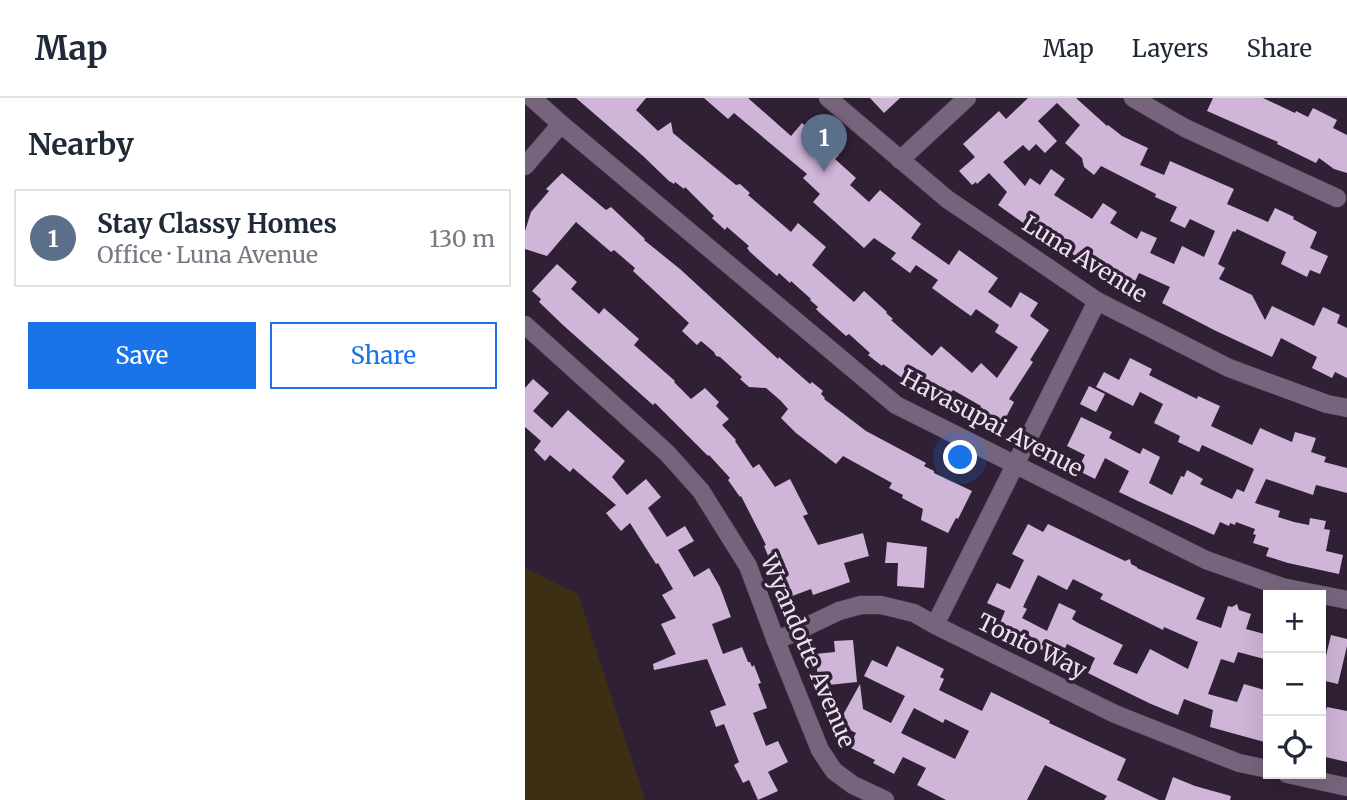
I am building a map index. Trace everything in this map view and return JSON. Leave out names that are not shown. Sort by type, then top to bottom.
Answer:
[{"type":"street","name":"Havasupai Avenue","points":[[532,98],[897,405],[1206,560],[1282,587],[1347,600]]},
{"type":"street","name":"Luna Avenue","points":[[828,98],[947,199],[1097,301],[1229,368],[1327,404],[1347,408]]},
{"type":"street","points":[[900,160],[967,98]]},
{"type":"street","points":[[1133,98],[1185,128],[1337,198]]},
{"type":"street","points":[[525,166],[561,124]]},
{"type":"street","points":[[935,625],[1097,301]]},
{"type":"street","name":"Wyandotte Avenue","points":[[525,326],[667,453],[701,491],[748,566],[820,750],[834,771],[853,785],[885,800]]},
{"type":"street","name":"Tonto Way","points":[[776,640],[839,611],[861,605],[881,605],[914,613],[1115,714],[1239,763],[1263,768]]},
{"type":"street","points":[[1308,779],[1347,788]]},
{"type":"shaded area","points":[[525,568],[578,594],[645,800],[525,800]]},
{"type":"building","points":[[576,98],[646,98],[636,110],[658,131],[671,122],[673,133],[736,185],[740,184],[750,193],[748,195],[791,232],[798,223],[826,247],[812,265],[854,302],[864,291],[887,312],[893,319],[891,320],[932,356],[941,346],[972,373],[981,363],[997,378],[1018,347],[995,332],[999,325],[976,309],[971,316],[932,288],[938,280],[916,265],[910,273],[891,259],[896,253],[874,238],[864,248],[813,202],[820,194],[803,178],[807,174],[734,113],[728,119],[704,98],[748,98],[791,136],[802,123],[839,155],[835,159],[856,178],[850,185],[869,202],[880,190],[921,224],[911,238],[949,265],[959,250],[998,278],[988,292],[1011,308],[1020,292],[1038,303],[1030,316],[1049,330],[1030,360],[1033,362],[1009,399],[1014,402],[1004,421],[1002,419],[996,430],[974,419],[981,406],[953,390],[942,403],[923,389],[921,391],[904,376],[902,378],[883,364],[882,366],[849,334],[846,336],[820,313],[811,299],[791,281],[790,283],[779,273],[777,276],[750,252],[747,248],[749,246],[727,227],[725,230],[685,187],[684,189],[669,181]]},
{"type":"building","points":[[870,98],[900,98],[884,113]]},
{"type":"building","points":[[1028,98],[1076,98],[1107,126],[1148,148],[1140,165],[1164,175],[1170,161],[1234,189],[1227,204],[1268,222],[1275,208],[1317,232],[1310,248],[1328,256],[1320,274],[1310,270],[1307,277],[1281,264],[1286,252],[1237,229],[1233,231],[1218,264],[1225,268],[1219,279],[1252,295],[1265,320],[1272,306],[1314,326],[1323,307],[1340,315],[1337,323],[1347,328],[1347,378],[1335,372],[1332,378],[1312,368],[1317,357],[1281,338],[1272,357],[1216,331],[1162,303],[1170,287],[1139,273],[1132,288],[1103,274],[1051,240],[1054,236],[1029,220],[1026,225],[998,205],[1007,192],[989,173],[972,185],[959,171],[975,157],[963,144],[999,111],[1006,119]],"holes":[[[1057,103],[1080,125],[1065,143],[1082,158],[1084,167],[1094,175],[1101,166],[1177,207],[1170,221],[1185,228],[1190,219],[1215,231],[1204,257],[1182,246],[1174,264],[1150,253],[1157,238],[1141,231],[1137,239],[1110,223],[1117,212],[1103,203],[1092,219],[1054,195],[1065,179],[1051,169],[1040,185],[1030,178],[1025,186],[1003,162],[1023,145],[1029,151],[1036,144],[1045,153],[1057,141],[1038,121]]]},
{"type":"building","points":[[1213,98],[1263,98],[1308,117],[1313,108],[1337,120],[1333,128],[1347,135],[1347,173],[1334,169],[1319,158],[1316,163],[1277,144],[1278,142],[1207,111]]},
{"type":"building","points":[[562,173],[606,210],[611,207],[644,240],[680,269],[778,359],[779,357],[810,384],[812,382],[823,391],[821,394],[824,399],[866,431],[926,463],[924,466],[934,473],[972,491],[948,533],[921,520],[923,509],[889,488],[892,483],[843,456],[836,464],[796,433],[781,418],[788,409],[781,401],[766,388],[749,387],[740,379],[742,377],[701,341],[697,345],[682,331],[689,323],[633,271],[635,268],[614,250],[611,252],[576,222],[547,256],[525,249],[525,231],[531,212],[549,191],[546,189]]},
{"type":"building","points":[[557,264],[577,282],[571,289],[599,314],[604,308],[639,339],[634,345],[691,399],[705,388],[719,402],[716,406],[729,419],[722,425],[736,440],[753,468],[759,464],[775,487],[790,479],[808,514],[803,516],[818,545],[863,533],[869,556],[844,563],[850,582],[813,595],[811,589],[787,598],[774,562],[771,563],[764,546],[766,545],[741,496],[728,480],[730,478],[655,403],[653,405],[539,302],[541,299],[532,291]]},
{"type":"building","points":[[1130,358],[1152,369],[1149,375],[1197,399],[1198,396],[1220,406],[1211,426],[1252,445],[1260,428],[1292,442],[1295,432],[1316,438],[1311,452],[1326,457],[1324,462],[1347,468],[1347,493],[1316,485],[1313,495],[1266,479],[1255,503],[1280,511],[1278,517],[1294,522],[1309,525],[1310,518],[1326,521],[1324,529],[1330,530],[1326,551],[1343,555],[1339,574],[1266,556],[1269,548],[1253,543],[1255,529],[1236,522],[1235,525],[1230,523],[1229,526],[1220,522],[1214,535],[1119,492],[1129,471],[1105,458],[1095,479],[1077,470],[1085,455],[1067,446],[1081,417],[1112,432],[1109,438],[1140,454],[1143,448],[1160,457],[1149,483],[1172,495],[1187,470],[1203,479],[1200,484],[1232,499],[1237,489],[1244,492],[1254,469],[1202,445],[1199,452],[1178,442],[1180,436],[1154,423],[1163,404],[1140,392],[1133,406],[1096,387],[1104,372],[1119,380]]},
{"type":"building","points":[[533,379],[549,393],[533,411],[552,428],[568,410],[625,461],[612,477],[627,495],[646,479],[661,497],[648,508],[667,537],[685,526],[694,541],[678,550],[694,577],[709,568],[720,587],[731,617],[712,624],[723,654],[742,647],[748,662],[752,667],[754,665],[767,708],[753,713],[766,746],[778,741],[788,762],[768,772],[778,791],[758,800],[749,780],[743,783],[734,765],[739,762],[724,724],[716,727],[710,711],[726,705],[707,659],[654,670],[653,664],[676,654],[661,624],[676,618],[662,595],[673,589],[630,523],[621,531],[606,513],[616,505],[573,468],[570,472],[550,455],[545,461],[534,450],[541,441],[525,427],[525,388]]},
{"type":"building","points":[[1089,386],[1105,394],[1096,412],[1080,404]]},
{"type":"building","points":[[1028,524],[1043,532],[1048,524],[1125,561],[1130,559],[1131,564],[1137,568],[1205,598],[1196,619],[1221,628],[1228,606],[1237,604],[1239,610],[1251,614],[1246,629],[1263,634],[1263,659],[1238,652],[1234,663],[1221,659],[1208,694],[1237,702],[1244,684],[1263,690],[1263,742],[1210,727],[1213,710],[1184,699],[1178,715],[1106,682],[1088,673],[1095,658],[1067,644],[1060,659],[998,628],[1005,611],[987,603],[997,583],[1010,589],[1024,560],[1012,554]],"holes":[[[1038,575],[1067,590],[1073,579],[1103,594],[1100,599],[1163,630],[1164,627],[1198,642],[1188,669],[1150,649],[1137,674],[1113,664],[1123,645],[1078,623],[1072,619],[1076,611],[1059,603],[1047,631],[1022,618],[1027,609],[1023,607]]]},
{"type":"building","points":[[887,542],[927,547],[924,588],[897,586],[898,563],[885,563]]},
{"type":"building","points":[[1331,635],[1347,639],[1338,684],[1326,681],[1326,656]]},
{"type":"building","points":[[853,640],[857,682],[819,686],[815,654],[835,652],[834,641]]},
{"type":"building","points":[[897,646],[944,669],[940,677],[944,679],[939,690],[982,711],[991,692],[1126,759],[1117,780],[1159,800],[1104,800],[1107,796],[1045,765],[1027,800],[946,800],[917,785],[926,768],[903,757],[894,774],[873,763],[875,760],[849,747],[856,733],[838,724],[860,684],[863,709],[891,723],[905,696],[864,676],[872,660],[887,667]],"holes":[[[914,708],[943,723],[945,719],[969,731],[955,759],[901,733]]]},
{"type":"building","points":[[1327,707],[1347,711],[1347,762],[1326,757]]},
{"type":"building","points":[[1173,777],[1231,796],[1230,800],[1165,800]]},
{"type":"place","name":"Stay Classy Homes","points":[[824,172]]}]
